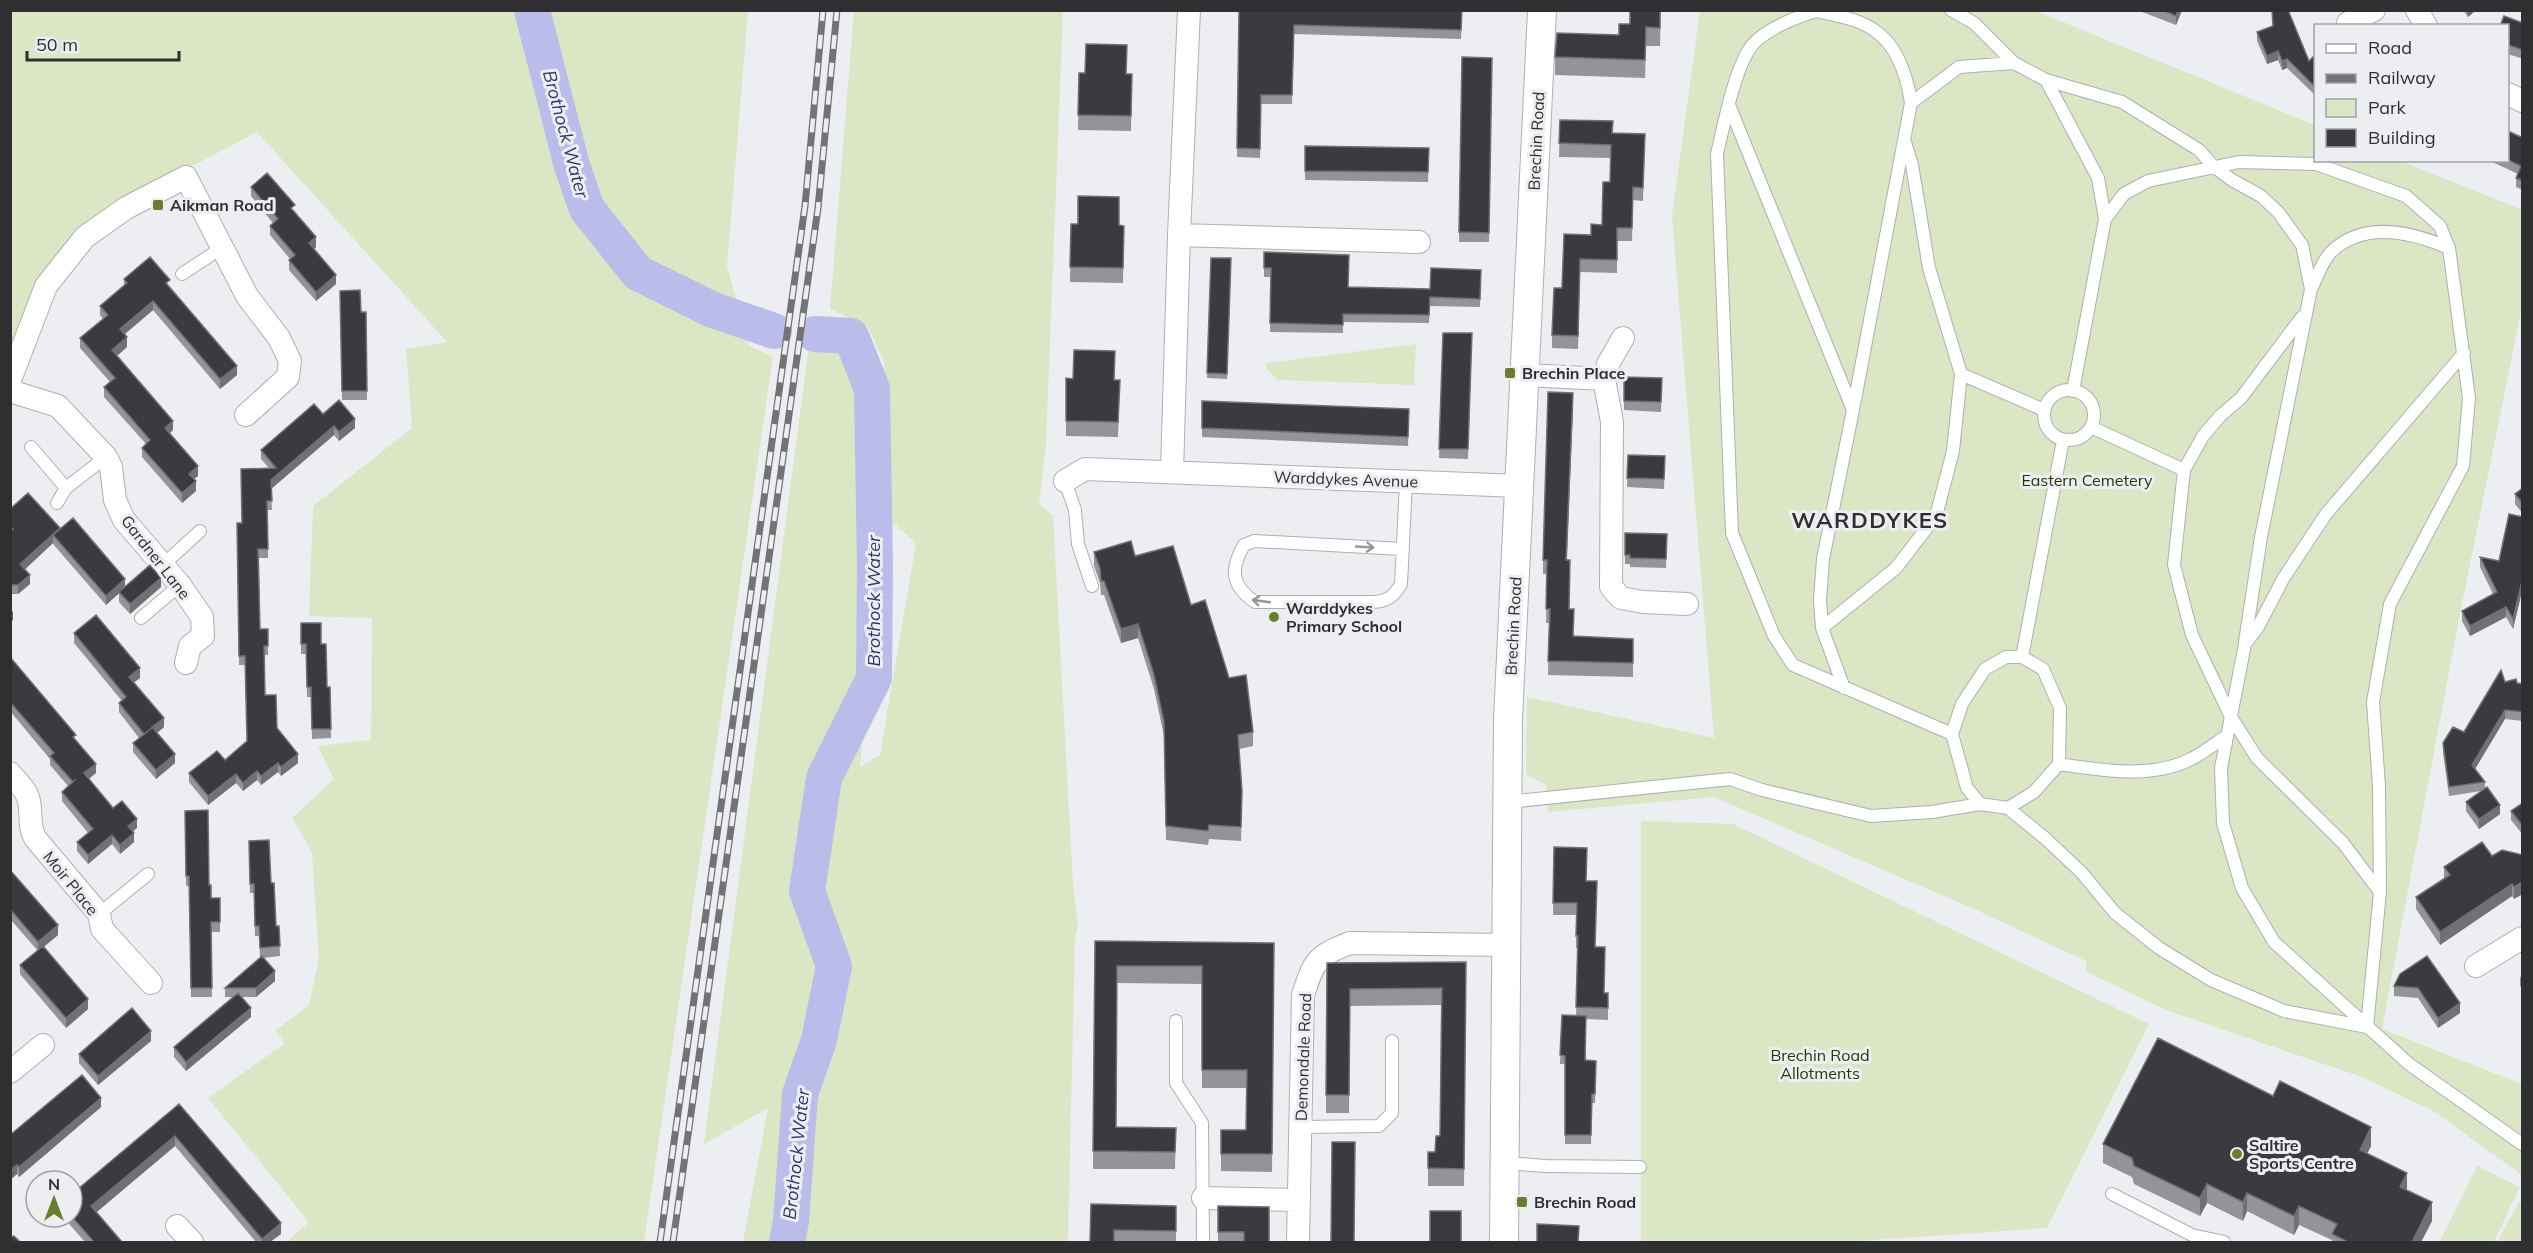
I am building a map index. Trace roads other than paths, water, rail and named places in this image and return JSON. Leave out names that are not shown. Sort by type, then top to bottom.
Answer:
[{"type":"street","points":[[1172,472],[1189,10]]},
{"type":"street","name":"Brechin Road","points":[[1504,1242],[1508,709],[1542,10]]},
{"type":"street","points":[[2348,23],[2374,10]]},
{"type":"street","points":[[2417,10],[2425,24]]},
{"type":"street","points":[[2509,94],[2523,101]]},
{"type":"street","points":[[10,380],[46,286],[85,237],[126,208],[186,177],[247,296],[279,338],[290,361],[288,377],[246,415]]},
{"type":"street","points":[[1179,235],[1419,242]]},
{"type":"street","points":[[1623,338],[1608,364],[1604,379],[1612,422],[1611,587],[1621,598],[1643,602],[1687,604]]},
{"type":"street","points":[[1525,375],[1604,379]]},
{"type":"street","name":"Gardner Lane","points":[[10,391],[58,406],[106,457],[111,467],[115,500],[124,520],[180,585],[202,617],[203,636],[190,646],[186,663]]},
{"type":"street","name":"Warddykes Avenue","points":[[1065,481],[1085,469],[1520,486]]},
{"type":"street","name":"Moir Place","points":[[10,773],[26,792],[30,802],[29,827],[35,838],[99,914],[102,929],[151,983]]},
{"type":"street","points":[[2476,966],[2523,939]]},
{"type":"street","name":"Demondale Road","points":[[1298,1242],[1303,995],[1312,966],[1330,951],[1350,943],[1508,945]]},
{"type":"street","points":[[10,1072],[44,1045]]},
{"type":"street","points":[[1203,1198],[1299,1200]]},
{"type":"lane","points":[[1952,10],[1974,23],[2014,63],[2046,80],[2122,102],[2199,150],[2213,166],[2232,180],[2261,196],[2278,212],[2302,245],[2311,289]]},
{"type":"lane","points":[[1844,688],[1822,628],[1820,600],[1822,559],[1853,410],[1911,103],[1908,85],[1898,56],[1874,30],[1818,11],[1776,26],[1749,50],[1729,104],[1717,154],[1732,533],[1774,636],[1793,665],[1844,688],[1952,734]]},
{"type":"lane","points":[[1911,103],[1959,67],[2014,63]]},
{"type":"lane","points":[[2046,80],[2098,178],[2105,219],[2073,391]]},
{"type":"lane","points":[[1729,104],[1853,410]]},
{"type":"lane","points":[[1822,628],[1896,568],[1936,516],[1953,451],[1961,374],[1929,268],[1912,165],[1904,139]]},
{"type":"lane","points":[[2105,219],[2124,194],[2148,181],[2239,162],[2316,164],[2406,196],[2440,226],[2449,248],[2469,398],[2463,466],[2390,604],[2373,702],[2379,786],[2380,892],[2367,1027]]},
{"type":"lane","points":[[2449,248],[2428,239],[2398,233],[2359,233],[2330,253],[2311,289],[2261,537],[2245,644],[2225,737],[2221,768],[2223,823],[2242,888],[2274,942],[2409,1064],[2523,1144]]},
{"type":"lane","points":[[182,274],[223,247]]},
{"type":"lane","points":[[2305,313],[2241,398],[2203,436],[2184,470],[2174,565],[2192,634],[2231,717],[2257,758],[2343,843],[2380,892]]},
{"type":"lane","points":[[2245,644],[2258,627],[2283,579],[2326,514],[2463,353]]},
{"type":"lane","points":[[1961,374],[2044,410]]},
{"type":"lane","points":[[2065,390],[2080,393],[2091,404],[2094,412],[2091,427],[2079,438],[2063,440],[2050,432],[2046,425],[2044,410],[2052,397],[2065,390]]},
{"type":"lane","points":[[2091,427],[2184,470]]},
{"type":"lane","points":[[2022,657],[2063,440]]},
{"type":"lane","points":[[31,447],[66,489]]},
{"type":"lane","points":[[57,503],[66,489],[106,457]]},
{"type":"lane","points":[[1065,481],[1075,510],[1078,544],[1092,586]]},
{"type":"lane","points":[[1403,549],[1254,541],[1244,545],[1236,558],[1234,572],[1242,594],[1255,602],[1384,601],[1395,595],[1401,584],[1403,549],[1406,482]]},
{"type":"lane","points":[[163,565],[200,531]]},
{"type":"lane","points":[[141,618],[180,585]]},
{"type":"lane","points":[[1980,804],[1967,788],[1952,734],[1962,704],[1985,669],[2006,657],[2022,657],[2043,669],[2060,708],[2059,764],[2034,792],[2008,808]]},
{"type":"lane","points":[[2059,764],[2109,770],[2155,770],[2187,761],[2225,737]]},
{"type":"lane","points":[[1508,802],[1730,779],[1762,790],[1871,816],[1932,813],[1980,804],[2008,808],[2082,873],[2115,913],[2159,948],[2211,980],[2284,1011],[2367,1027]]},
{"type":"lane","points":[[99,914],[148,874]]},
{"type":"lane","points":[[1176,1021],[1176,1083],[1202,1123],[1203,1242]]},
{"type":"lane","points":[[1300,1127],[1378,1126],[1392,1113],[1392,1041]]},
{"type":"lane","points":[[1505,1163],[1640,1167]]},
{"type":"lane","points":[[2112,1194],[2192,1235],[2224,1242]]},
{"type":"waterway","name":"Brothock Water","points":[[532,10],[572,166],[587,209],[638,273],[713,310],[774,331]]},
{"type":"waterway","name":"Brothock Water","points":[[787,1242],[791,1221],[800,1094],[819,1040],[834,966],[807,891],[824,778],[874,678],[872,389],[851,336],[815,334]]},
{"type":"railway","points":[[660,1242],[805,206],[823,10]]},
{"type":"railway","points":[[673,1242],[818,208],[837,10]]},
{"type":"place","name":"Aikman Road","points":[[158,205]]},
{"type":"place","name":"Brechin Place","points":[[1510,373]]},
{"type":"place","name":"Warddykes Primary School","points":[[1274,617]]},
{"type":"place","name":"Saltire Sports Centre","points":[[2237,1154]]},
{"type":"place","name":"Brechin Road","points":[[1522,1202]]},
{"type":"district","name":"WARDDYKES","points":[[1870,520]]},
{"type":"park label","name":"Eastern Cemetery","points":[[2087,480]]},
{"type":"park label","name":"Brechin Road Allotments","points":[[1820,1064]]}]
